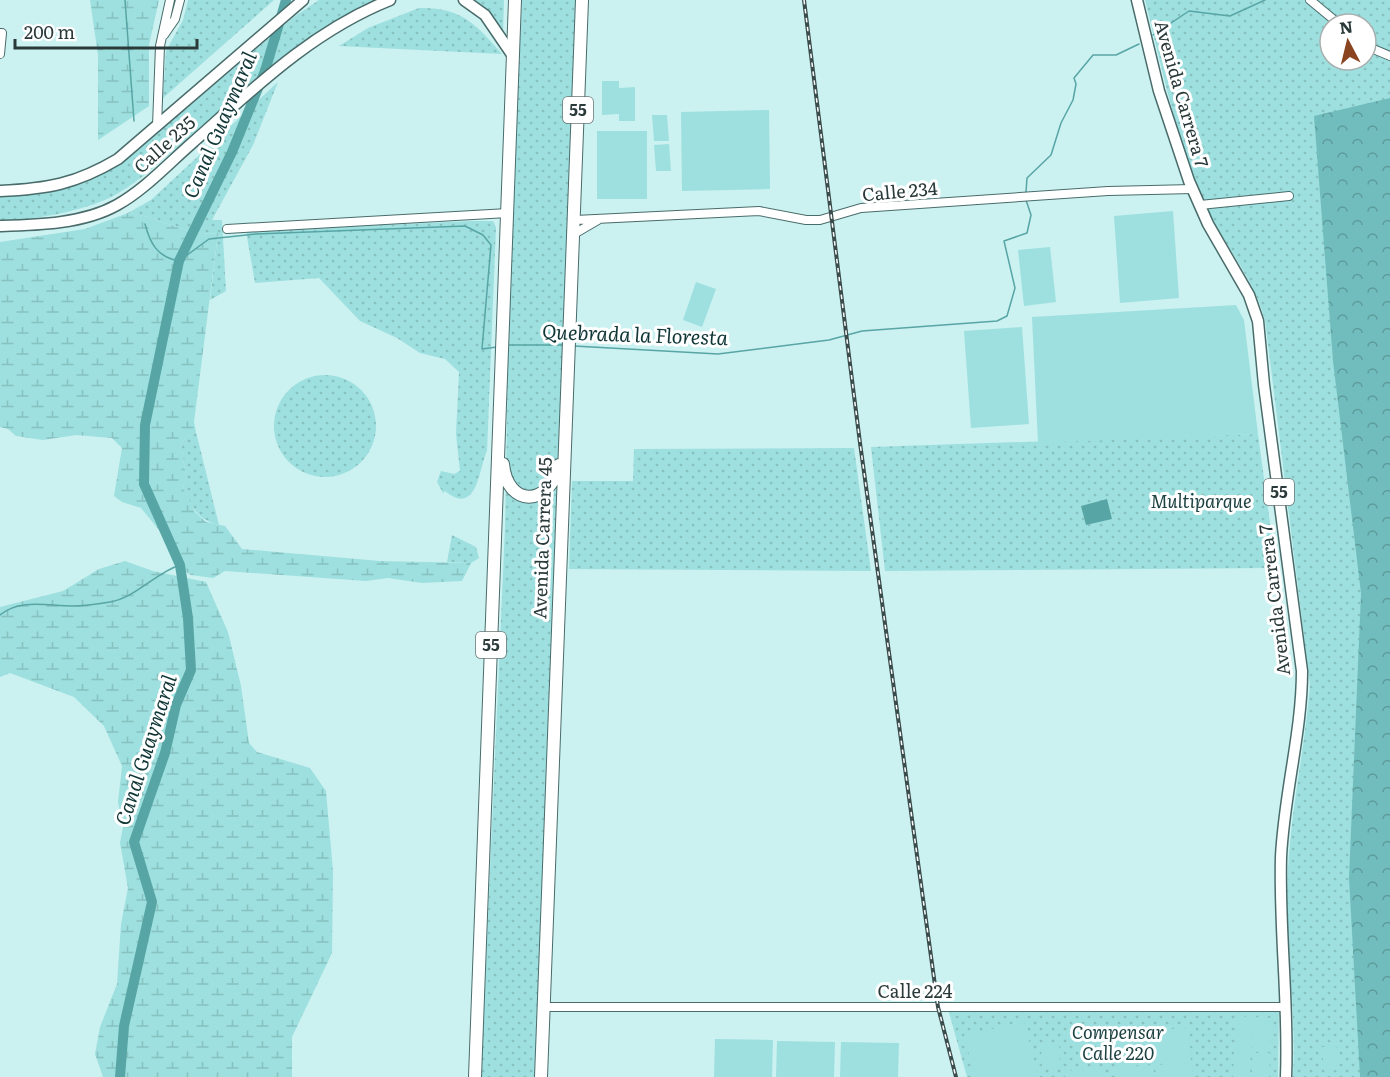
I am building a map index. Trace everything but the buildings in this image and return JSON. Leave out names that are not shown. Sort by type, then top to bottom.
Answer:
[{"type":"highway","name":"55","points":[[475,1077],[515,0]]},
{"type":"highway","name":"Avenida Carrera 45","points":[[541,1077],[582,0]]},
{"type":"highway","points":[[500,415],[503,467],[507,482],[517,492],[530,496],[545,492],[557,477],[566,423]]},
{"type":"main road","name":"Calle 235","points":[[0,191],[37,189],[89,176],[117,159],[303,0]]},
{"type":"main road","name":"Calle 235","points":[[0,226],[39,225],[76,219],[116,206],[144,186],[269,73],[324,35],[390,0]]},
{"type":"main road","points":[[464,0],[485,15],[513,56]]},
{"type":"main road","name":"Avenida Carrera 7","points":[[1137,0],[1159,91],[1193,189],[1249,295],[1258,321],[1263,385],[1302,671],[1299,716],[1284,811],[1281,859],[1287,1077]]},
{"type":"street","points":[[158,126],[161,38],[170,0]]},
{"type":"street","points":[[161,38],[175,19],[180,0]]},
{"type":"street","points":[[1310,0],[1324,12]]},
{"type":"street","points":[[166,17],[172,12],[175,19]]},
{"type":"street","points":[[0,54],[1,33]]},
{"type":"street","points":[[158,102],[163,111],[172,114]]},
{"type":"street","name":"Calle 234","points":[[575,220],[759,211],[806,220],[820,220],[861,208],[1108,191],[1193,189]]},
{"type":"street","points":[[1200,205],[1289,196]]},
{"type":"street","points":[[227,229],[508,213]]},
{"type":"street","points":[[574,234],[600,219]]},
{"type":"street","name":"Calle 224","points":[[544,1007],[1286,1008]]},
{"type":"green space","points":[[90,0],[159,0],[149,45],[149,106],[98,140],[98,55]]},
{"type":"green space","points":[[188,0],[274,0],[163,98],[166,51],[183,20]]},
{"type":"green space","points":[[319,0],[378,0],[326,28],[278,62],[149,172],[118,194],[68,212],[0,222],[0,195],[48,190],[94,179],[139,149],[294,17]]},
{"type":"green space","points":[[473,0],[504,0],[503,34],[488,12]]},
{"type":"green space","points":[[522,0],[578,0],[536,1077],[481,1077],[505,527],[510,256]]},
{"type":"green space","points":[[1145,0],[1390,0],[1390,1077],[1293,1077],[1288,871],[1310,685],[1265,320],[1254,291],[1215,225],[1198,188],[1188,162],[1164,79]]},
{"type":"green space","points":[[419,8],[434,8],[457,14],[484,34],[502,54],[339,46],[368,28]]},
{"type":"green space","points":[[602,81],[619,81],[619,88],[635,87],[635,121],[619,121],[619,114],[602,115]]},
{"type":"green space","points":[[278,82],[253,145],[212,220],[222,220],[226,291],[210,300],[218,233],[195,232],[128,213],[151,200]]},
{"type":"green space","points":[[1390,98],[1390,1077],[1360,1077],[1349,878],[1361,593],[1333,361],[1314,116]]},
{"type":"green space","points":[[769,110],[770,189],[682,191],[681,112]]},
{"type":"green space","points":[[652,115],[667,115],[669,141],[654,141]]},
{"type":"green space","points":[[597,131],[647,131],[647,199],[597,199]]},
{"type":"green space","points":[[669,144],[671,171],[656,171],[654,145]]},
{"type":"green space","points":[[1173,211],[1179,298],[1120,303],[1114,216]]},
{"type":"green space","points":[[128,213],[195,232],[218,233],[194,422],[196,432],[186,437],[181,444],[186,477],[183,488],[195,512],[206,522],[225,526],[242,549],[380,561],[471,563],[462,581],[422,583],[388,578],[366,581],[225,571],[213,578],[191,575],[177,566],[163,535],[141,508],[122,502],[114,496],[122,448],[112,438],[76,435],[43,440],[16,436],[8,429],[0,427],[0,242],[85,229]]},
{"type":"green space","points":[[493,221],[496,227],[487,451],[471,494],[464,498],[456,498],[445,491],[443,493],[437,482],[441,471],[454,474],[460,471],[456,434],[459,372],[445,359],[420,353],[397,338],[360,321],[319,278],[255,283],[246,231]]},
{"type":"green space","points":[[1050,247],[1056,302],[1024,306],[1018,250]]},
{"type":"green space","points":[[696,282],[716,289],[702,327],[683,320]]},
{"type":"green space","points":[[1236,305],[1244,320],[1258,434],[1038,443],[1032,317]]},
{"type":"green space","points":[[1022,327],[1029,424],[971,428],[964,331]]},
{"type":"green space","points":[[325,375],[344,379],[361,390],[372,407],[376,426],[372,445],[361,462],[344,473],[325,477],[306,473],[289,462],[278,445],[274,426],[278,407],[289,390],[306,379]]},
{"type":"green space","points":[[196,432],[219,525],[206,520],[196,512],[183,488],[186,477],[181,444],[186,437]]},
{"type":"green space","name":"Multiparque","points":[[1258,434],[1276,568],[885,571],[871,447]]},
{"type":"green space","points":[[854,448],[871,571],[569,569],[572,481],[633,481],[634,449]]},
{"type":"green space","points":[[452,535],[476,547],[479,558],[471,563],[447,562]]},
{"type":"green space","points":[[125,561],[153,571],[206,582],[228,632],[241,686],[249,743],[257,752],[310,768],[326,791],[333,871],[332,953],[292,1037],[292,1077],[103,1077],[95,1054],[100,1027],[117,984],[121,924],[128,888],[120,843],[123,827],[118,802],[122,766],[104,726],[74,697],[10,673],[0,677],[0,607],[63,591],[99,569]]},
{"type":"green space","name":"Compensar Calle 220","points":[[948,1009],[1279,1010],[1278,1077],[967,1077]]},
{"type":"green space","points":[[1236,1016],[1253,1017],[1252,1051],[1235,1050]]},
{"type":"green space","points":[[1254,1017],[1271,1018],[1270,1052],[1253,1051]]},
{"type":"green space","points":[[1024,1021],[1038,1077],[975,1077],[964,1036]]},
{"type":"green space","points":[[1189,1028],[1191,1061],[1155,1063],[1153,1030]]},
{"type":"green space","points":[[1150,1031],[1152,1064],[1116,1067],[1113,1033]]},
{"type":"green space","points":[[715,1039],[773,1040],[772,1077],[714,1077]]},
{"type":"green space","points":[[777,1041],[835,1042],[834,1077],[776,1077]]},
{"type":"green space","points":[[841,1042],[899,1043],[898,1077],[840,1077]]},
{"type":"green space","points":[[1041,1043],[1059,1043],[1060,1068],[1042,1069]]},
{"type":"green space","points":[[1336,1046],[1338,1070],[1324,1071],[1322,1047]]},
{"type":"green space","points":[[1234,1051],[1251,1052],[1250,1077],[1233,1077]]},
{"type":"green space","points":[[1253,1053],[1270,1053],[1269,1077],[1252,1077]]},
{"type":"green space","points":[[1192,1063],[1193,1077],[1156,1077],[1155,1065]]},
{"type":"green space","points":[[1152,1065],[1153,1077],[1116,1077],[1116,1068],[1134,1067],[1134,1070],[1135,1067]]},
{"type":"green space","points":[[1103,1068],[1104,1077],[1065,1077],[1064,1071]]},
{"type":"shaded area","points":[[1107,499],[1112,519],[1086,525],[1081,506]]},
{"type":"waterway","name":"Canal Guaymaral","points":[[125,0],[134,121]]},
{"type":"waterway","name":"Canal Guaymaral","points":[[120,1077],[124,1026],[152,902],[134,842],[165,753],[176,705],[191,670],[188,618],[180,565],[144,484],[145,425],[179,261],[232,152],[265,71],[286,0]]},
{"type":"waterway","name":"Quebrada la Floresta","points":[[1153,35],[1189,11],[1230,16],[1265,0]]},
{"type":"waterway","name":"Quebrada la Floresta","points":[[1026,192],[1027,178],[1051,155],[1061,123],[1073,100],[1076,84],[1074,78],[1093,55],[1116,55],[1139,44]]},
{"type":"waterway","name":"Quebrada la Floresta","points":[[574,346],[718,354],[829,340],[862,331],[997,321],[1007,316],[1015,288],[1004,241],[1027,233],[1031,215],[1026,200]]},
{"type":"waterway","name":"Quebrada la Floresta","points":[[145,224],[149,237],[160,253],[179,261],[209,239],[256,234],[465,226],[483,235],[491,245],[482,349],[497,347]]},
{"type":"waterway","name":"Quebrada la Floresta","points":[[508,345],[563,345]]},
{"type":"waterway","points":[[0,615],[16,606],[34,604],[81,606],[110,602],[129,595],[162,573],[180,565]]},
{"type":"railway","points":[[804,0],[860,443],[938,1007],[956,1077]]}]
